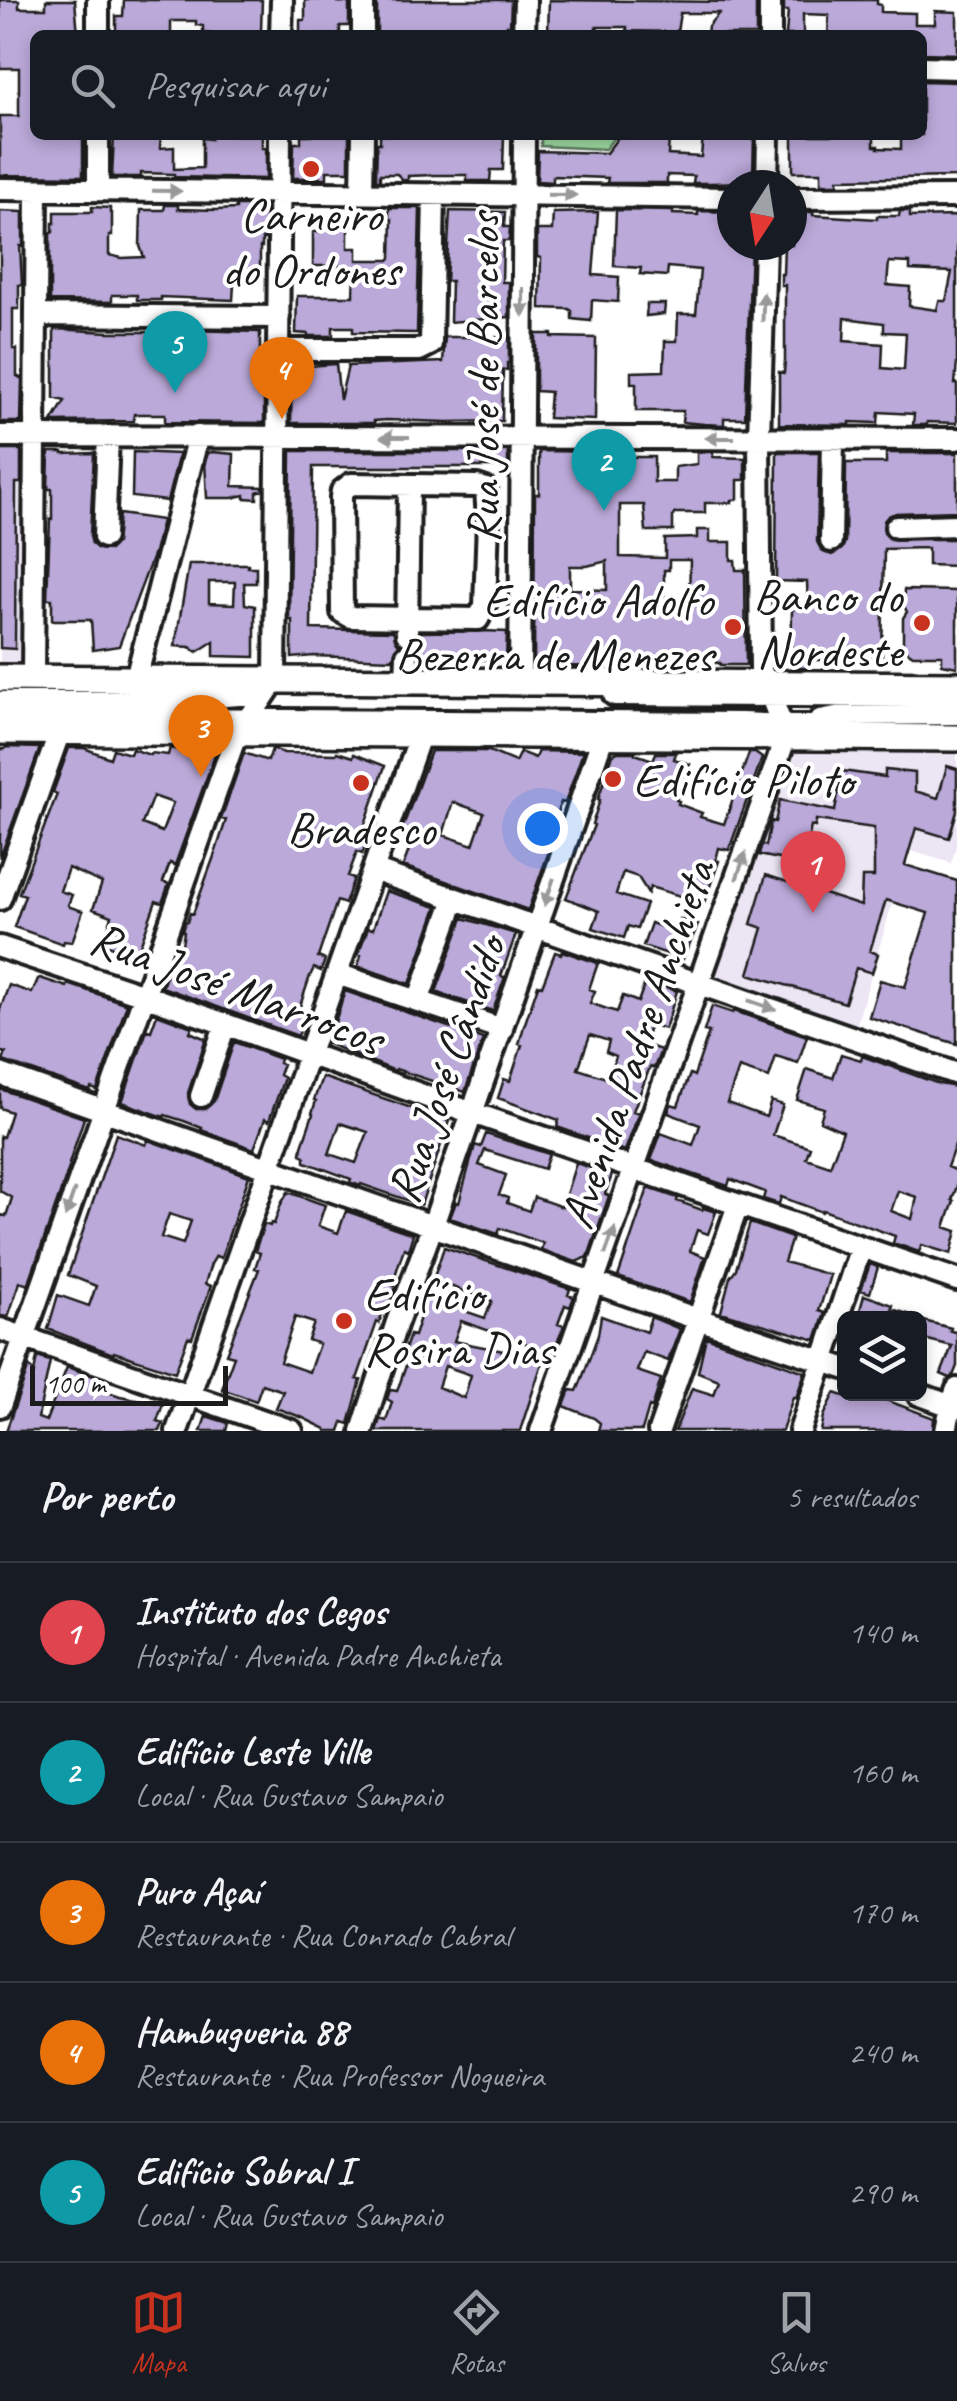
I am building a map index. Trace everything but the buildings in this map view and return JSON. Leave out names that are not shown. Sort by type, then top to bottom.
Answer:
[{"type":"main road","points":[[0,678],[136,678],[270,686],[407,647],[520,682],[768,690],[957,685]]},
{"type":"main road","points":[[0,731],[244,726],[422,733],[604,734],[790,728],[957,738]]},
{"type":"street","points":[[98,0],[98,30]]},
{"type":"street","points":[[281,30],[282,0]]},
{"type":"street","points":[[363,0],[363,30]]},
{"type":"street","points":[[524,30],[525,0]]},
{"type":"street","points":[[770,0],[770,30]]},
{"type":"street","points":[[927,67],[957,68]]},
{"type":"street","points":[[98,140],[98,190]]},
{"type":"street","points":[[0,1406],[234,741],[270,686],[278,437],[280,140]]},
{"type":"street","points":[[362,193],[363,140]]},
{"type":"street","name":"Rua José de Barcelos","points":[[520,682],[524,140]]},
{"type":"street","points":[[767,170],[768,140]]},
{"type":"street","points":[[0,189],[717,198]]},
{"type":"street","points":[[33,678],[38,190]]},
{"type":"street","points":[[279,350],[419,350],[430,344],[434,194]]},
{"type":"street","points":[[807,198],[957,197]]},
{"type":"street","points":[[765,260],[759,438],[761,670],[790,728]]},
{"type":"street","points":[[36,315],[279,316]]},
{"type":"street","points":[[0,436],[957,440]]},
{"type":"street","points":[[104,538],[108,436]]},
{"type":"street","points":[[136,678],[198,436]]},
{"type":"street","points":[[831,541],[833,439]]},
{"type":"street","points":[[351,484],[482,487],[488,493],[483,613],[407,647],[342,612],[342,491],[351,484]]},
{"type":"street","points":[[407,647],[410,485]]},
{"type":"street","points":[[896,527],[957,526]]},
{"type":"street","points":[[0,702],[219,698],[270,686]]},
{"type":"street","points":[[0,688],[768,690],[957,698]]},
{"type":"street","points":[[790,728],[846,714],[957,714]]},
{"type":"street","points":[[0,718],[244,726],[957,730]]},
{"type":"street","name":"Avenida Padre Anchieta","points":[[541,1431],[790,728]]},
{"type":"street","points":[[0,899],[60,731]]},
{"type":"street","points":[[177,1431],[422,733]]},
{"type":"street","name":"Rua José Cândido","points":[[362,1431],[604,734]]},
{"type":"street","points":[[373,870],[957,1074]]},
{"type":"street","points":[[418,1001],[455,900]]},
{"type":"street","name":"Rua José Marrocos","points":[[0,947],[957,1280]]},
{"type":"street","points":[[338,974],[502,1029]]},
{"type":"street","points":[[200,1096],[225,1025]]},
{"type":"street","points":[[0,1074],[837,1365]]},
{"type":"street","points":[[660,1431],[738,1205]]},
{"type":"street","points":[[800,1431],[861,1247]]},
{"type":"street","points":[[0,1329],[292,1431]]},
{"type":"street","points":[[927,1395],[955,1400],[946,1431]]},
{"type":"shaded area","points":[[0,448],[23,448],[21,663],[0,663]]},
{"type":"shaded area","points":[[795,747],[957,749],[957,844],[951,863],[908,850],[856,1026],[714,976]]},
{"type":"green space","points":[[541,140],[612,140],[605,149],[541,146]]},
{"type":"place","name":"Carneiro do Ordones","points":[[311,169]]},
{"type":"place","name":"Edifício Sobral I","points":[[175,393]]},
{"type":"place","name":"Hambugueria 88","points":[[282,419]]},
{"type":"place","name":"Edifício Leste Ville","points":[[604,511]]},
{"type":"place","name":"Banco do Nordeste","points":[[922,623]]},
{"type":"place","name":"Edifício Adolfo Bezerra de Menezes","points":[[733,627]]},
{"type":"place","name":"Puro Açaí","points":[[201,777]]},
{"type":"place","name":"Edifício Piloto","points":[[613,779]]},
{"type":"place","name":"Bradesco","points":[[361,783]]},
{"type":"place","name":"Instituto dos Cegos","points":[[813,913]]},
{"type":"place","name":"Edifício Rosira Dias","points":[[344,1321]]}]
